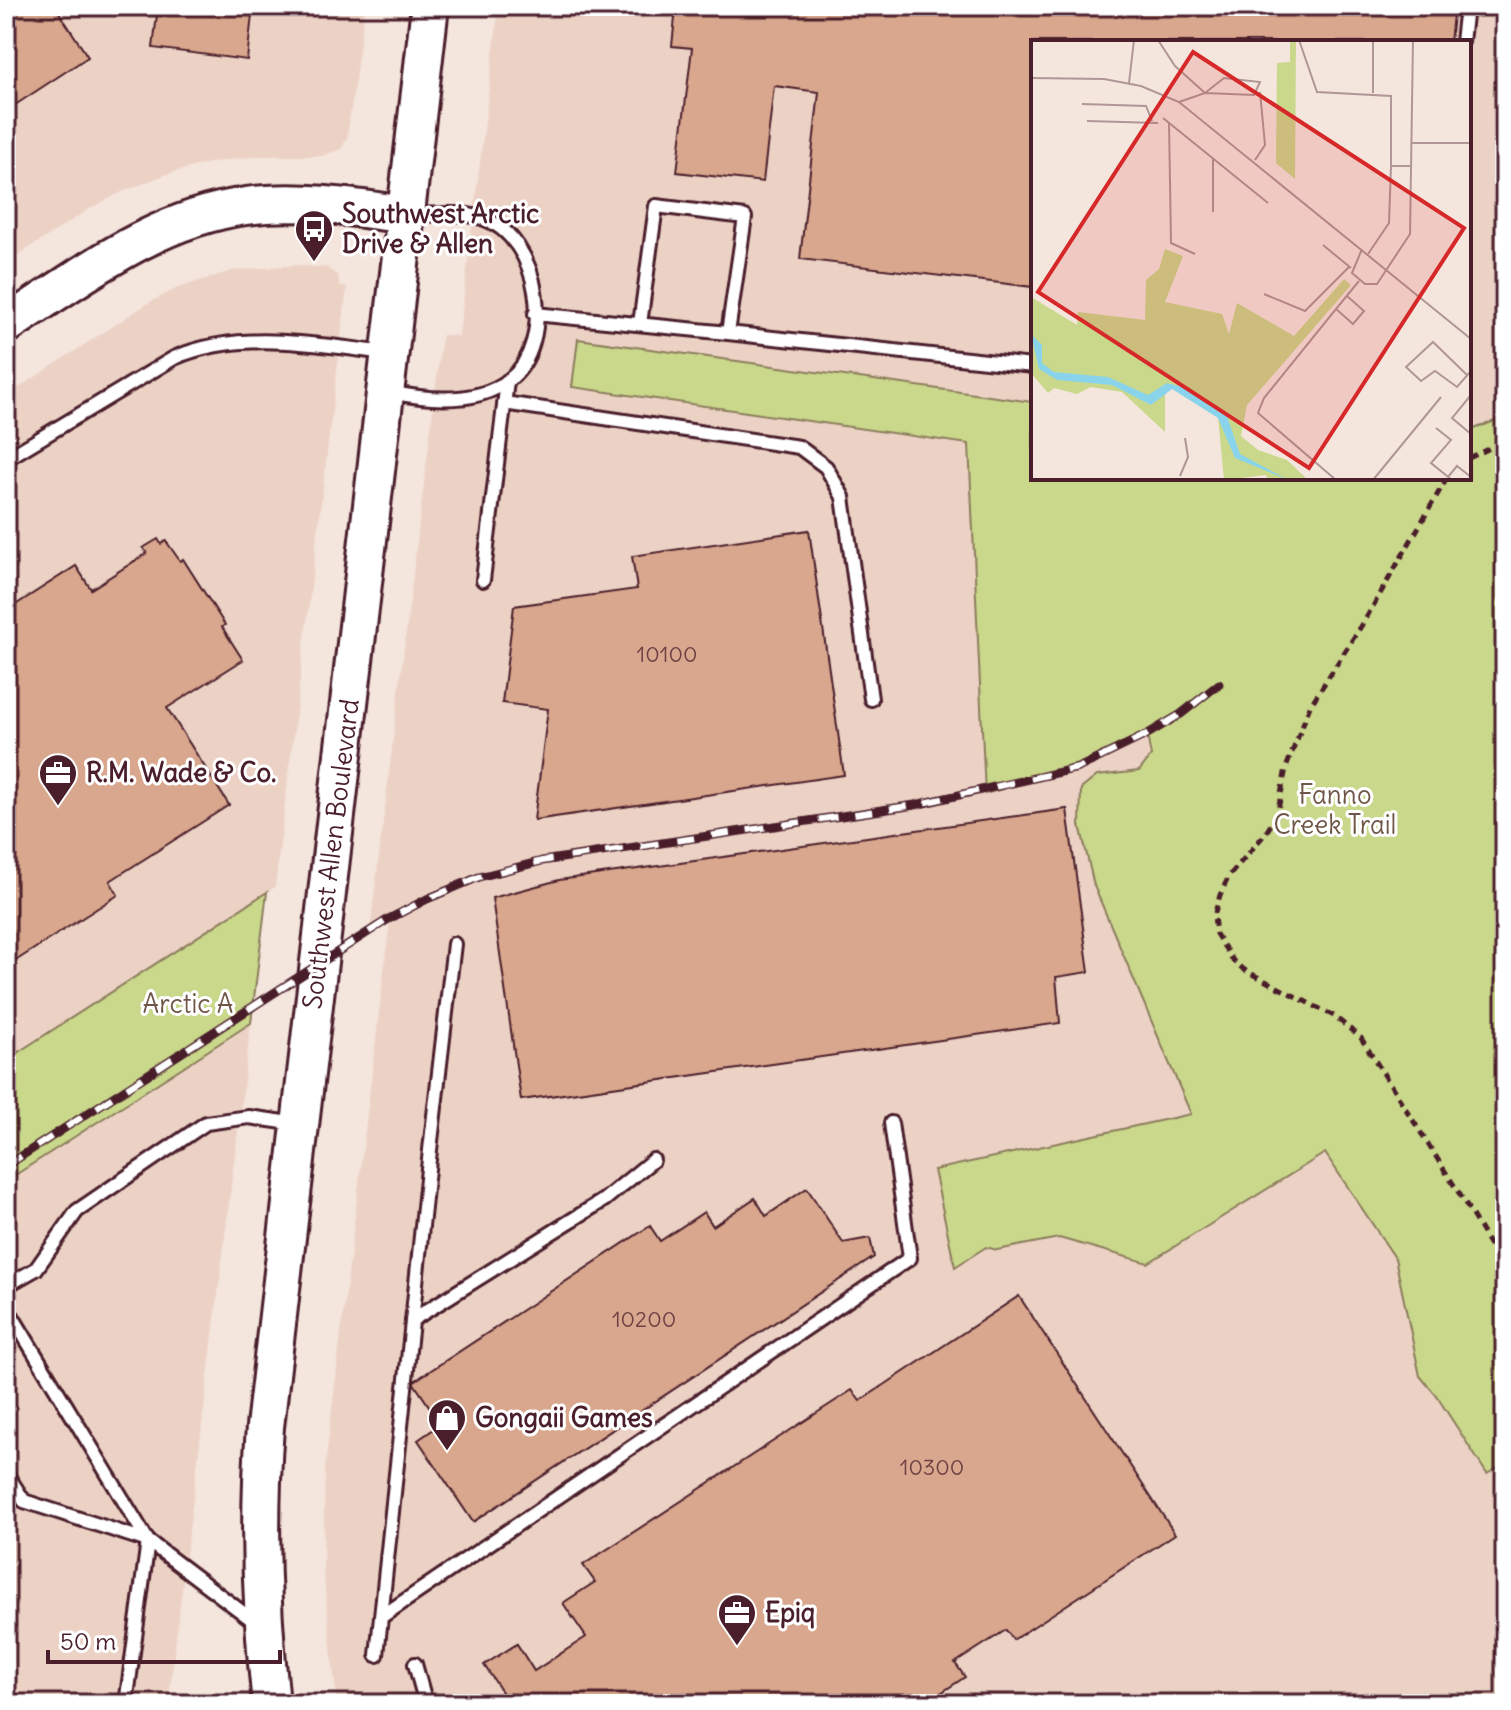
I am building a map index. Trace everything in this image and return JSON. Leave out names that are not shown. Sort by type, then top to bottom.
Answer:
[{"type":"main road","name":"Southwest Allen Boulevard","points":[[271,1704],[265,1630],[262,1473],[430,6]]},
{"type":"main road","points":[[6,325],[115,255],[158,232],[209,214],[247,206],[297,205],[344,206],[405,215]]},
{"type":"lane","points":[[1462,40],[1466,6]]},
{"type":"lane","points":[[640,324],[656,206],[745,217],[728,333]]},
{"type":"lane","points":[[386,392],[416,398],[456,398],[496,388],[523,366],[533,338],[534,280],[526,258],[514,240],[498,226],[482,218],[405,215]]},
{"type":"lane","points":[[535,314],[1031,366]]},
{"type":"lane","points":[[6,459],[193,349],[229,341],[322,345],[390,354]]},
{"type":"lane","points":[[483,580],[507,381]]},
{"type":"lane","points":[[504,403],[799,447],[826,467],[843,497],[871,699]]},
{"type":"lane","points":[[377,1655],[454,944]]},
{"type":"lane","points":[[6,1286],[36,1269],[77,1211],[206,1123],[249,1117],[301,1124]]},
{"type":"lane","points":[[381,1617],[910,1258],[891,1123]]},
{"type":"lane","points":[[412,1320],[604,1200],[653,1160]]},
{"type":"lane","points":[[6,1312],[12,1316],[148,1541],[126,1704]]},
{"type":"lane","points":[[6,1473],[24,1501],[148,1541],[265,1630]]},
{"type":"lane","points":[[413,1704],[425,1699],[415,1664]]},
{"type":"path","points":[[1471,457],[1505,441]]},
{"type":"path","points":[[1446,480],[1365,620],[1310,706],[1286,768],[1277,815],[1229,876],[1214,916],[1216,934],[1234,962],[1334,1016],[1361,1038],[1505,1271]]},
{"type":"shaded area","points":[[6,6],[365,6],[347,138],[341,149],[322,156],[256,156],[208,163],[167,174],[91,208],[6,263]]},
{"type":"shaded area","points":[[499,6],[1505,6],[1505,417],[1471,430],[1471,40],[1031,40],[1031,402],[578,339],[572,387],[969,443],[985,794],[1078,767],[1147,735],[1220,1095],[997,1250],[1059,1238],[1148,1263],[1325,1153],[1395,1258],[1420,1376],[1488,1474],[1505,1463],[1505,1704],[337,1704],[323,1569],[325,1469],[390,920],[370,930],[442,335],[459,336]]},
{"type":"shaded area","points":[[295,265],[327,268],[338,276],[340,286],[347,287],[275,887],[6,1060],[6,396],[150,302],[180,287],[232,271]]},
{"type":"shaded area","points":[[251,1023],[168,1704],[6,1704],[6,1181]]},
{"type":"green space","name":"Fanno Creek Trail","points":[[578,339],[1031,402],[1031,480],[1471,480],[1471,430],[1505,417],[1505,1463],[1487,1474],[1436,1395],[1420,1376],[1395,1258],[1325,1153],[1148,1263],[1059,1238],[997,1250],[986,1247],[955,1267],[934,1170],[1191,1114],[1094,886],[1080,825],[1081,789],[1097,776],[1139,771],[1151,756],[1147,735],[1078,767],[985,794],[969,444],[572,387]]},
{"type":"green space","name":"Arctic A","points":[[267,892],[251,1023],[6,1181],[6,1060]]},
{"type":"building","points":[[6,6],[55,6],[88,57],[6,111]]},
{"type":"building","points":[[111,6],[253,6],[247,60],[153,48],[157,14]]},
{"type":"building","points":[[694,6],[1454,6],[1450,40],[1031,40],[1031,287],[800,259],[819,92],[774,86],[763,182],[677,172],[692,48],[672,46],[676,8],[694,11]]},
{"type":"building","points":[[809,530],[844,775],[534,820],[548,709],[502,703],[514,606],[637,589],[632,556]]},
{"type":"building","points":[[158,539],[161,544],[166,541],[180,561],[183,559],[225,625],[222,627],[243,660],[167,708],[229,805],[110,881],[118,895],[6,967],[6,611],[76,566],[91,589],[147,553],[143,548]]},
{"type":"building","points":[[1067,809],[1089,972],[1056,977],[1060,1023],[521,1100],[492,898],[559,880]]},
{"type":"building","points":[[807,1188],[843,1243],[870,1238],[874,1257],[473,1522],[418,1440],[441,1424],[413,1382],[650,1226],[660,1241],[704,1212],[713,1226],[755,1198],[766,1216]]},
{"type":"building","points":[[1019,1296],[1175,1534],[1013,1640],[1006,1630],[955,1663],[965,1677],[924,1704],[510,1704],[484,1665],[517,1644],[534,1671],[586,1637],[563,1603],[595,1582],[583,1565],[852,1390],[860,1401]]},
{"type":"railway","points":[[6,1166],[387,920],[479,877],[542,861],[915,805],[1078,768],[1146,735],[1181,714],[1219,684]]},
{"type":"place","name":"Southwest Arctic Drive & Allen","points":[[314,263]]},
{"type":"place","name":"R.M. Wade & Co.","points":[[58,807]]},
{"type":"place","name":"Gongaii Games","points":[[447,1452]]},
{"type":"place","name":"Epiq","points":[[737,1647]]}]
